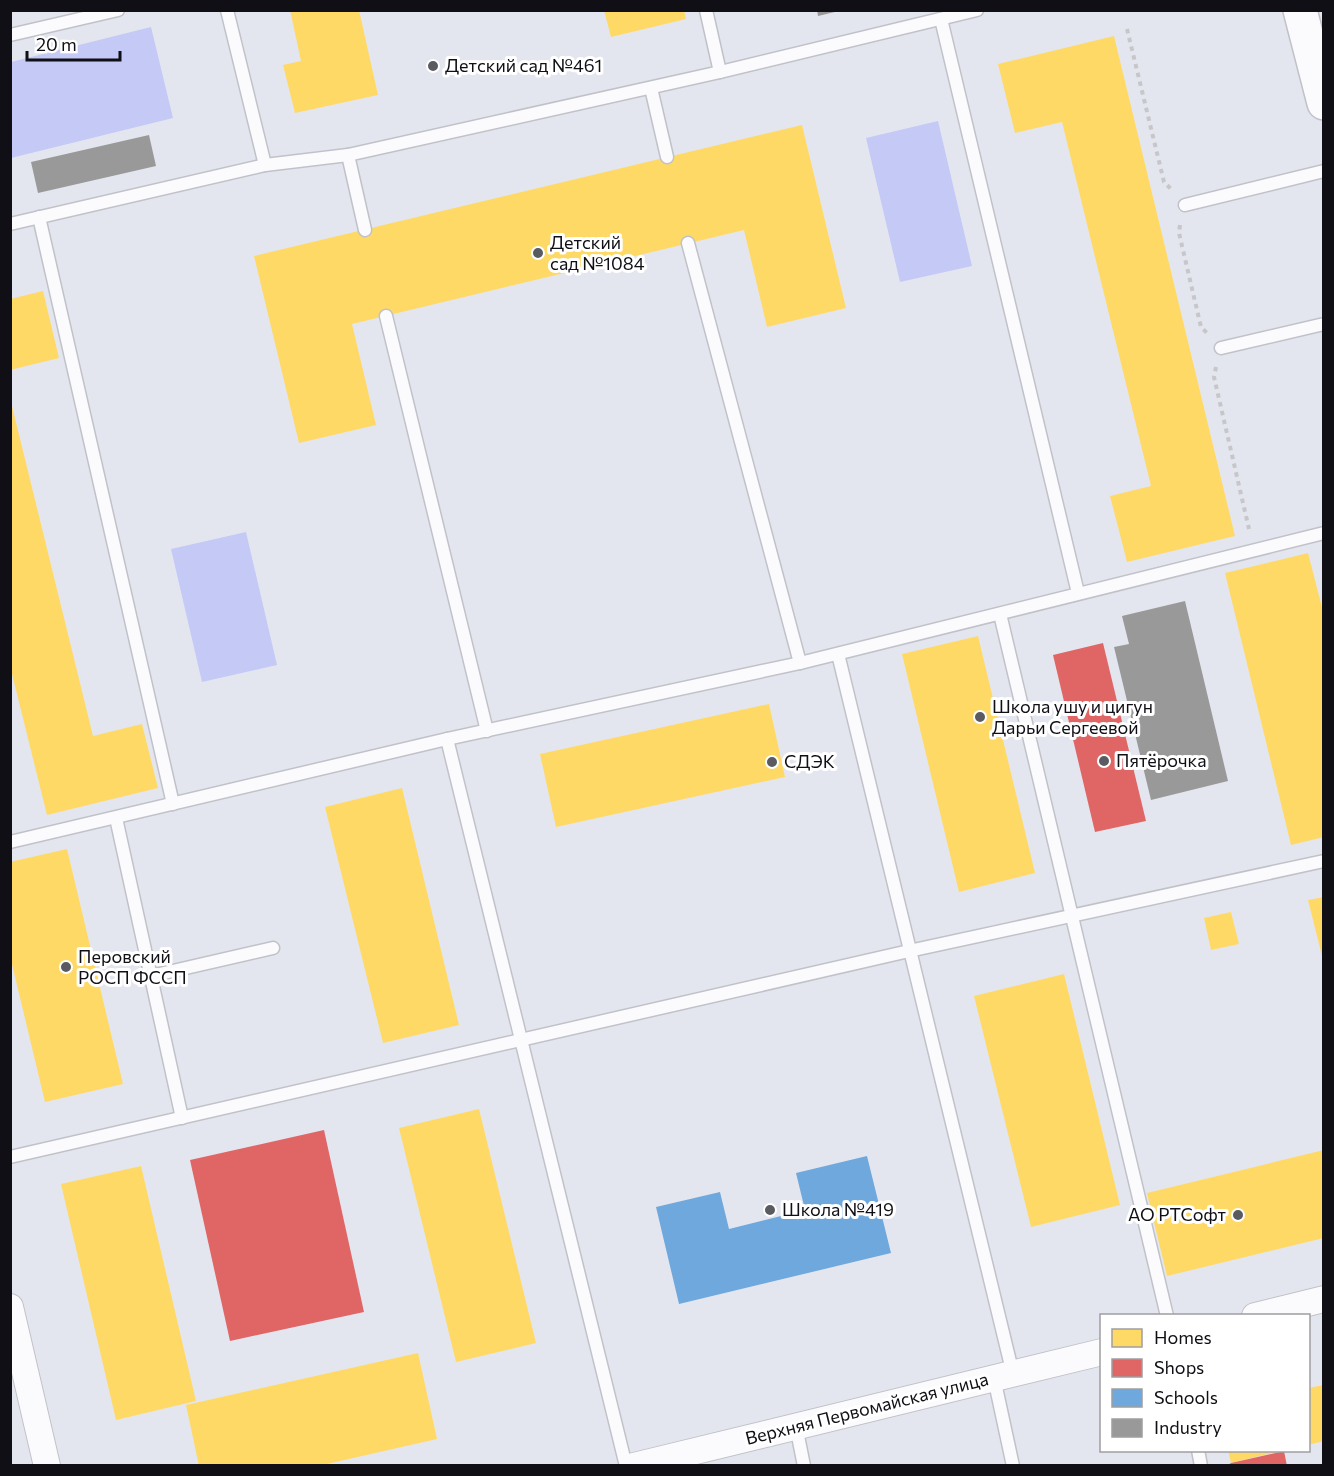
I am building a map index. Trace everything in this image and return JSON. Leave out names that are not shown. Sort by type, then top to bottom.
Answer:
[{"type":"main road","points":[[1300,10],[1323,98]]},
{"type":"street","points":[[1263,1314],[1323,1299]]},
{"type":"street","points":[[10,1307],[47,1466]]},
{"type":"street","name":"Верхняя Первомайская улица","points":[[646,1464],[1100,1352]]},
{"type":"lane","points":[[10,35],[118,10]]},
{"type":"lane","points":[[227,10],[265,165]]},
{"type":"lane","points":[[706,10],[720,72]]},
{"type":"lane","points":[[10,224],[265,165],[348,155],[651,88],[977,10]]},
{"type":"lane","points":[[941,19],[1078,593]]},
{"type":"lane","points":[[651,88],[667,157]]},
{"type":"lane","points":[[348,155],[365,230]]},
{"type":"lane","points":[[1185,204],[1323,171]]},
{"type":"lane","points":[[39,217],[173,804]]},
{"type":"lane","points":[[688,243],[800,663]]},
{"type":"lane","points":[[386,316],[487,730]]},
{"type":"lane","points":[[1221,348],[1323,324]]},
{"type":"lane","points":[[10,842],[447,739],[800,663],[1323,533]]},
{"type":"lane","points":[[1000,614],[1167,1314]]},
{"type":"lane","points":[[837,654],[909,951],[1003,1376],[1013,1466]]},
{"type":"lane","points":[[447,739],[626,1466]]},
{"type":"lane","points":[[116,818],[182,1118]]},
{"type":"lane","points":[[10,1157],[909,951],[1323,861]]},
{"type":"lane","points":[[151,976],[273,948]]},
{"type":"lane","points":[[796,1426],[804,1466]]},
{"type":"path","points":[[1127,29],[1164,182],[1185,204],[1179,233],[1201,327],[1221,348],[1214,377],[1254,550]]},
{"type":"shaded area","points":[[151,27],[173,118],[11,158],[11,62]]},
{"type":"shaded area","points":[[938,121],[972,266],[900,282],[866,138]]},
{"type":"shaded area","points":[[246,532],[277,665],[202,682],[171,549]]},
{"type":"building: Homes","points":[[290,10],[359,10],[378,95],[295,113],[283,65],[301,61]]},
{"type":"building: Homes","points":[[604,10],[684,10],[686,19],[611,37]]},
{"type":"building: Homes","points":[[1114,36],[1235,536],[1127,562],[1110,496],[1151,486],[1062,122],[1015,133],[998,64]]},
{"type":"building: Homes","points":[[802,125],[846,308],[767,327],[744,230],[352,324],[376,425],[299,443],[254,256]]},
{"type":"building: Homes","points":[[43,291],[59,358],[10,370],[10,299]]},
{"type":"building: Homes","points":[[10,398],[93,736],[142,724],[158,788],[47,815],[10,666]]},
{"type":"building: Homes","points":[[1308,553],[1324,615],[1324,837],[1291,845],[1225,573]]},
{"type":"building: Homes","points":[[978,636],[1035,873],[959,892],[902,654]]},
{"type":"building: Homes","points":[[769,704],[785,777],[556,827],[540,754]]},
{"type":"building: Homes","points":[[402,788],[459,1025],[383,1043],[325,807]]},
{"type":"building: Homes","points":[[67,849],[123,1084],[45,1102],[10,956],[10,862]]},
{"type":"building: Homes","points":[[1324,897],[1324,960],[1323,960],[1308,900]]},
{"type":"building: Homes","points":[[1231,912],[1239,944],[1211,950],[1204,918]]},
{"type":"building: Homes","points":[[1064,974],[1120,1205],[1031,1227],[974,996]]},
{"type":"building: Homes","points":[[479,1109],[536,1343],[456,1362],[399,1128]]},
{"type":"building: Homes","name":"АО РТСофт","points":[[1324,1150],[1324,1238],[1167,1276],[1147,1193]]},
{"type":"building: Homes","points":[[141,1166],[196,1401],[116,1420],[61,1184]]},
{"type":"building: Homes","points":[[418,1353],[437,1439],[318,1466],[199,1466],[186,1405]]},
{"type":"building: Homes","points":[[1324,1385],[1324,1441],[1310,1444],[1310,1388]]},
{"type":"building: Homes","points":[[1228,1452],[1276,1452],[1231,1463]]},
{"type":"building: Shops","points":[[1103,643],[1146,821],[1095,832],[1053,655]]},
{"type":"building: Shops","points":[[324,1130],[364,1312],[230,1341],[190,1160]]},
{"type":"building: Shops","points":[[1284,1452],[1287,1466],[1226,1466]]},
{"type":"building: Schools","points":[[867,1156],[891,1253],[679,1304],[656,1207],[720,1192],[729,1229],[805,1210],[796,1173]]},
{"type":"building: Industry","points":[[817,10],[839,10],[839,11],[818,16]]},
{"type":"building: Industry","points":[[149,135],[156,166],[38,193],[31,162]]},
{"type":"building: Industry","points":[[1185,601],[1228,781],[1151,800],[1114,647],[1129,644],[1122,616]]},
{"type":"place","name":"Детский сад №461","points":[[433,66]]},
{"type":"place","name":"Детский сад №1084","points":[[538,253]]},
{"type":"place","name":"Школа ушу и цигун Дарьи Сергеевой","points":[[980,717]]},
{"type":"place","name":"Пятёрочка","points":[[1104,761]]},
{"type":"place","name":"СДЭК","points":[[772,762]]},
{"type":"place","name":"Перовский РОСП ФССП","points":[[66,967]]},
{"type":"place","name":"Школа №419","points":[[770,1210]]},
{"type":"place","name":"АО РТСофт","points":[[1238,1215]]}]
